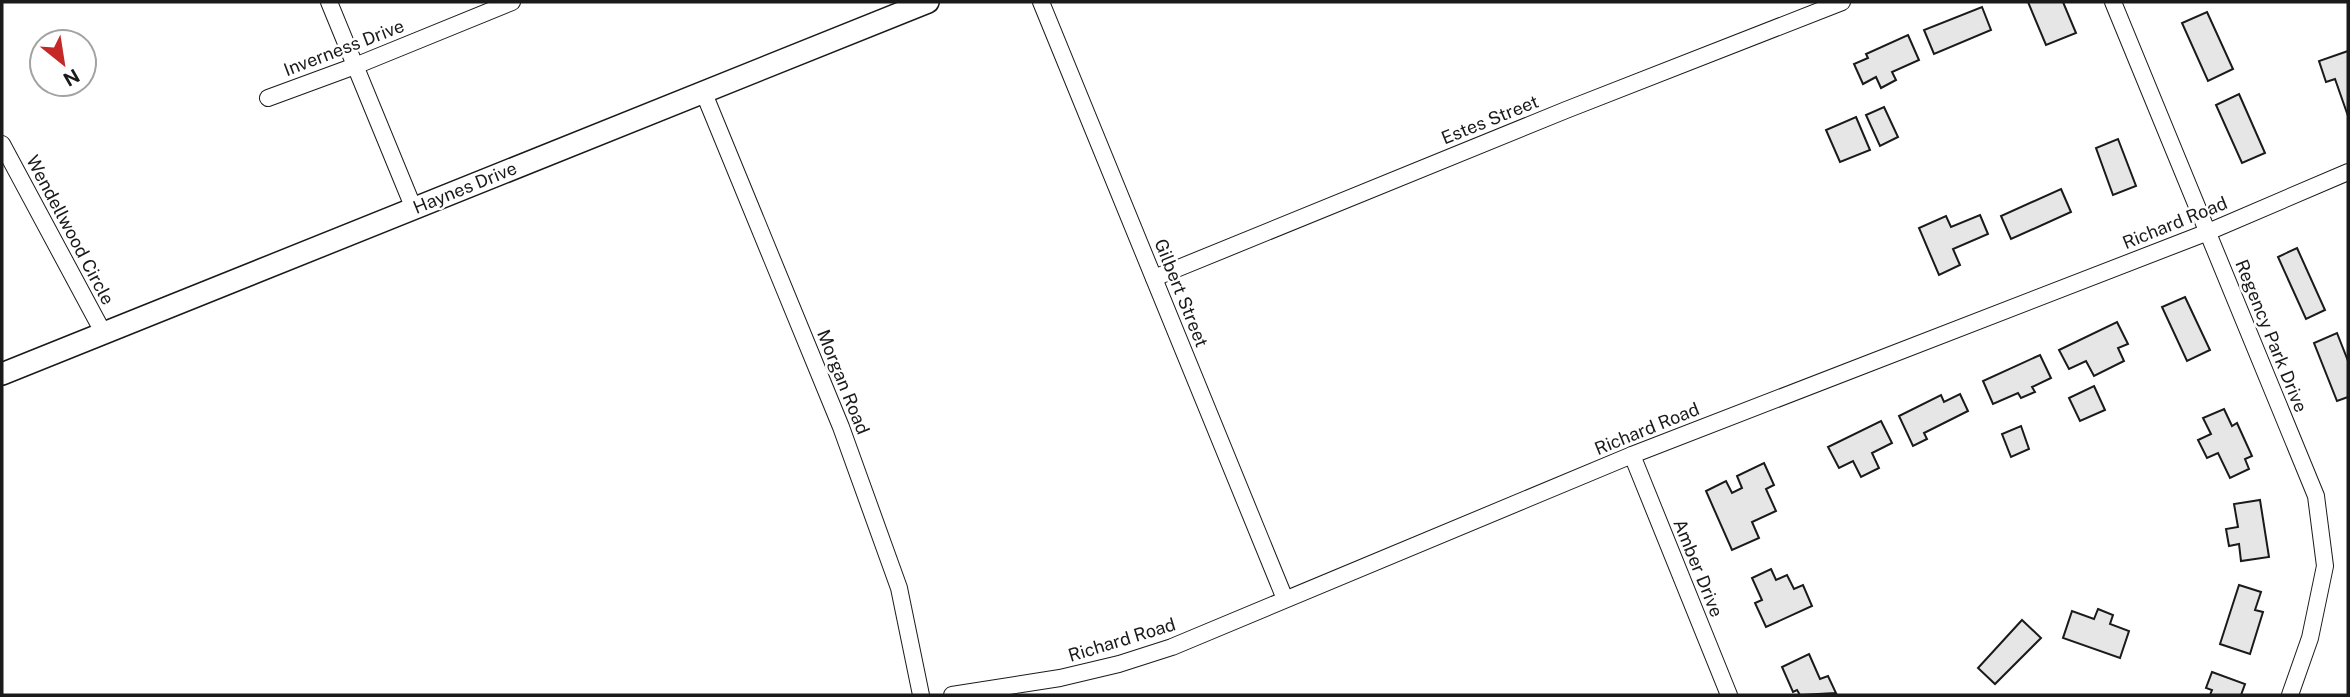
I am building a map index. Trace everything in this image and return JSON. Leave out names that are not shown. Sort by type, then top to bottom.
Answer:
[{"type":"street","points":[[328,2],[414,209]]},
{"type":"street","name":"Inverness Drive","points":[[268,98],[512,2]]},
{"type":"street","name":"Haynes Drive","points":[[2,374],[928,2]]},
{"type":"street","name":"Gilbert Street","points":[[1041,2],[1285,599]]},
{"type":"street","name":"Estes Street","points":[[1154,278],[1566,110],[1842,2]]},
{"type":"street","name":"Regency Park Drive","points":[[2113,2],[2316,496],[2325,566],[2311,638],[2290,695]]},
{"type":"street","name":"Morgan Road","points":[[703,91],[841,427],[900,587],[921,695]]},
{"type":"street","name":"Wendellwood Circle","points":[[2,144],[103,334]]},
{"type":"street","name":"Richard Road","points":[[952,695],[1060,678],[1119,664],[1172,647],[1632,455],[2208,232],[2348,172]]},
{"type":"street","name":"Amber Drive","points":[[1632,455],[1729,695]]},
{"type":"building","points":[[2028,2],[2063,2],[2076,33],[2046,45]]},
{"type":"building","points":[[1982,7],[1991,30],[1934,54],[1924,30]]},
{"type":"building","points":[[2207,12],[2233,69],[2208,81],[2182,23]]},
{"type":"building","points":[[1908,35],[1919,60],[1892,72],[1896,80],[1881,88],[1876,77],[1863,84],[1854,64],[1868,58],[1866,54]]},
{"type":"building","points":[[2348,51],[2348,116],[2335,79],[2326,82],[2319,61]]},
{"type":"building","points":[[2239,94],[2265,153],[2242,163],[2216,105]]},
{"type":"building","points":[[1884,107],[1898,137],[1880,146],[1866,115]]},
{"type":"building","points":[[1856,117],[1870,150],[1840,162],[1826,130]]},
{"type":"building","points":[[2118,139],[2136,186],[2113,195],[2096,148]]},
{"type":"building","points":[[2061,189],[2071,212],[2011,239],[2001,216]]},
{"type":"building","points":[[1980,215],[1988,234],[1953,249],[1960,265],[1939,275],[1919,228],[1946,216],[1951,227]]},
{"type":"building","points":[[2297,248],[2325,310],[2306,319],[2278,257]]},
{"type":"building","points":[[2185,297],[2210,350],[2187,361],[2162,307]]},
{"type":"building","points":[[2117,322],[2128,344],[2118,348],[2124,361],[2094,376],[2086,361],[2069,369],[2059,350]]},
{"type":"building","points":[[2337,333],[2348,361],[2348,397],[2337,401],[2314,343]]},
{"type":"building","points":[[2040,355],[2051,378],[2032,387],[2035,392],[2021,398],[2018,393],[1993,404],[1983,381]]},
{"type":"building","points":[[2094,386],[2105,410],[2080,421],[2069,398]]},
{"type":"building","points":[[1960,394],[1968,411],[1924,433],[1927,439],[1913,446],[1899,416],[1941,395],[1944,402]]},
{"type":"building","points":[[2224,409],[2232,426],[2237,423],[2252,456],[2245,459],[2249,469],[2230,478],[2218,453],[2207,458],[2198,440],[2211,434],[2203,418]]},
{"type":"building","points":[[1881,421],[1892,443],[1872,453],[1879,468],[1861,477],[1853,461],[1839,468],[1828,447]]},
{"type":"building","points":[[2021,426],[2029,449],[2011,457],[2002,434]]},
{"type":"building","points":[[1764,463],[1774,485],[1766,489],[1776,511],[1752,522],[1759,538],[1732,550],[1706,491],[1726,481],[1732,493],[1742,488],[1737,476]]},
{"type":"building","points":[[2260,500],[2269,557],[2241,561],[2239,544],[2229,546],[2226,529],[2238,527],[2234,504]]},
{"type":"building","points":[[1771,569],[1776,580],[1787,575],[1794,589],[1803,585],[1812,606],[1766,627],[1755,603],[1762,600],[1752,578]]},
{"type":"building","points":[[2239,585],[2261,592],[2255,610],[2263,612],[2250,654],[2220,644]]},
{"type":"building","points":[[2098,609],[2113,615],[2110,624],[2129,631],[2120,658],[2063,638],[2072,611],[2094,619]]},
{"type":"building","points":[[2022,620],[2041,638],[1995,684],[1978,668]]},
{"type":"building","points":[[1809,654],[1820,679],[1828,676],[1836,693],[1800,695],[1797,690],[1793,692],[1782,667]]},
{"type":"building","points":[[2212,672],[2245,684],[2241,695],[2210,695],[2212,690],[2206,688]]}]
